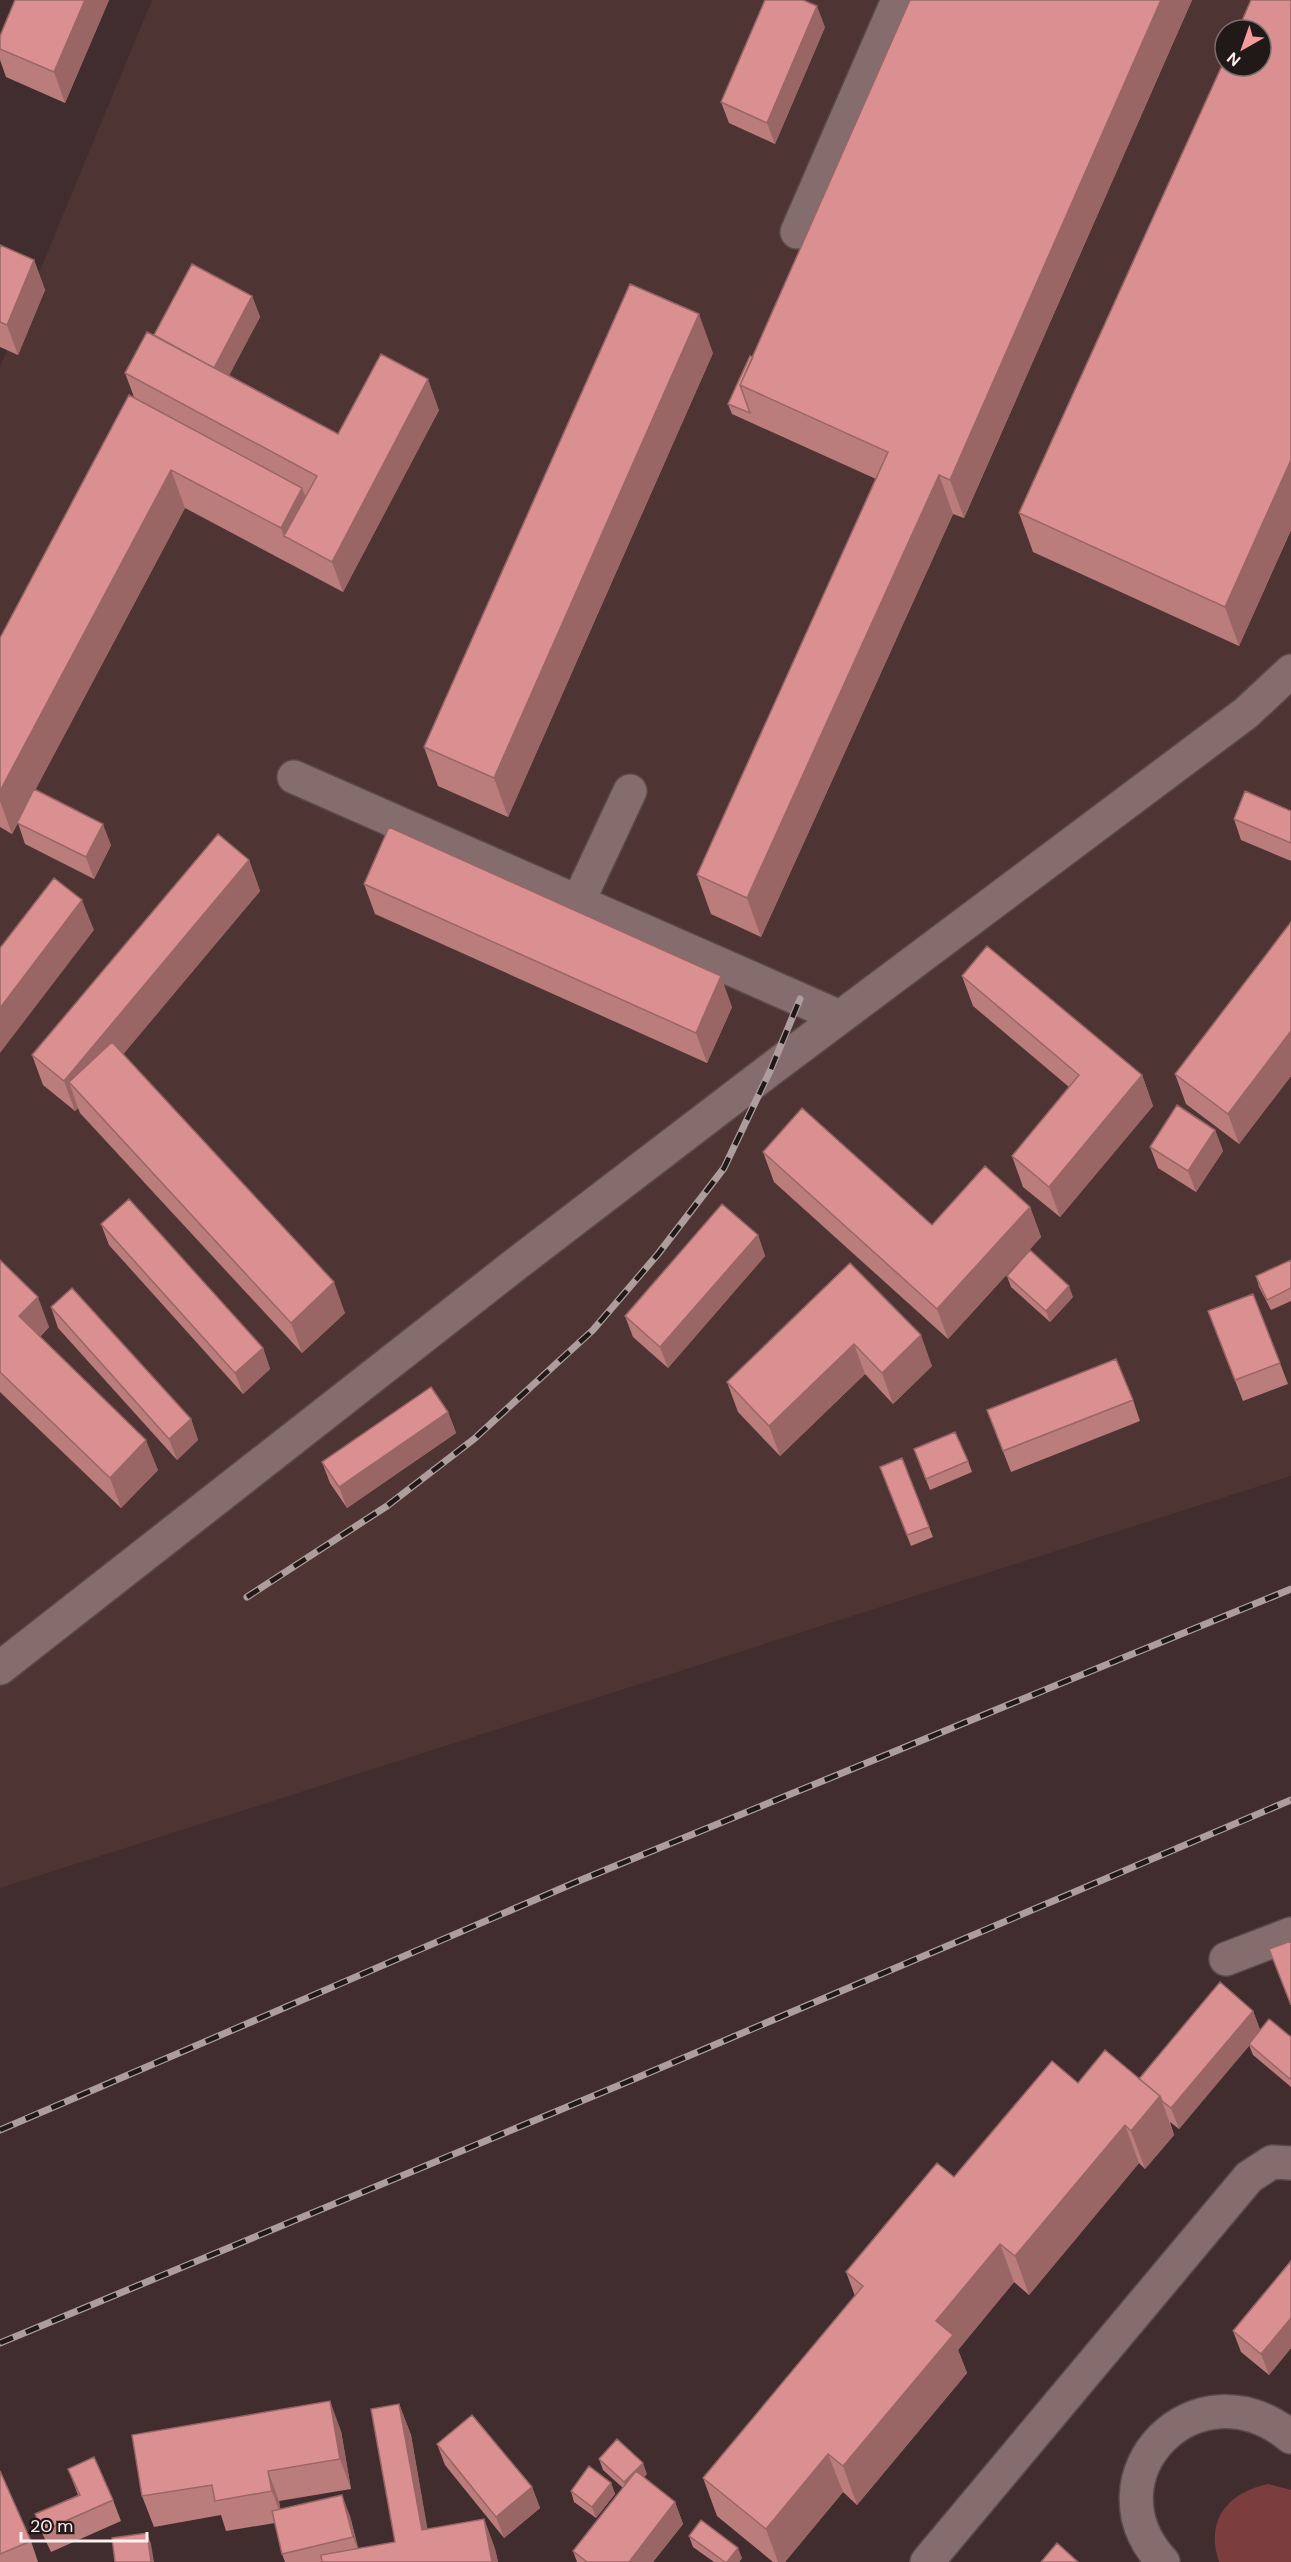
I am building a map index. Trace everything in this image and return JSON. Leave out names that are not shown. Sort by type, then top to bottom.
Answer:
[{"type":"street","points":[[797,232],[898,0]]},
{"type":"street","points":[[0,1668],[516,1264],[840,1017],[1246,713],[1291,671]]},
{"type":"street","points":[[294,777],[840,1017]]},
{"type":"street","points":[[578,902],[630,791]]},
{"type":"street","points":[[1226,1959],[1291,1934]]},
{"type":"street","points":[[927,2562],[1250,2177],[1272,2162],[1291,2163]]},
{"type":"street","points":[[1163,2562],[1153,2552],[1142,2531],[1137,2509],[1137,2486],[1143,2465],[1155,2445],[1172,2428],[1193,2416],[1216,2410],[1241,2411],[1263,2418],[1291,2437]]},
{"type":"shaded area","points":[[152,0],[1291,0],[1291,1476],[0,1888],[0,367]]},
{"type":"shaded area","points":[[1268,2484],[1291,2490],[1291,2562],[1219,2562],[1215,2547],[1215,2533],[1223,2511],[1241,2494]]},
{"type":"building","points":[[15,0],[85,0],[54,72],[0,49],[0,36]]},
{"type":"building","points":[[765,0],[803,0],[817,6],[767,123],[721,102]]},
{"type":"building","points":[[910,0],[1161,0],[950,480],[939,475],[747,898],[697,875],[888,452],[740,385]]},
{"type":"building","points":[[1251,0],[1291,0],[1291,460],[1225,607],[1019,513],[1216,78],[1273,78],[1273,18],[1243,18]]},
{"type":"building","points":[[0,245],[34,260],[7,325],[0,322]]},
{"type":"building","points":[[192,264],[252,296],[214,368],[154,335]]},
{"type":"building","points":[[630,284],[699,314],[494,778],[424,747]]},
{"type":"building","points":[[147,332],[338,434],[381,354],[428,379],[332,562],[284,536],[317,476],[125,373]]},
{"type":"building","points":[[750,356],[753,357],[740,385],[750,413],[728,404]]},
{"type":"building","points":[[129,395],[302,488],[281,528],[171,470],[0,791],[0,638]]},
{"type":"building","points":[[34,789],[103,824],[86,857],[17,823]]},
{"type":"building","points":[[1245,791],[1291,811],[1291,843],[1234,819]]},
{"type":"building","points":[[389,827],[721,976],[696,1033],[364,884]]},
{"type":"building","points":[[218,834],[249,860],[64,1081],[32,1055]]},
{"type":"building","points":[[54,878],[82,900],[0,1008],[0,948]]},
{"type":"building","points":[[1291,922],[1291,1031],[1228,1114],[1175,1074]]},
{"type":"building","points":[[987,946],[1142,1075],[1049,1187],[1012,1156],[1079,1075],[962,976]]},
{"type":"building","points":[[112,1042],[334,1282],[291,1323],[69,1082]]},
{"type":"building","points":[[1177,1105],[1215,1130],[1188,1171],[1150,1147]]},
{"type":"building","points":[[802,1108],[932,1225],[985,1166],[1030,1207],[937,1309],[763,1152]]},
{"type":"building","points":[[129,1199],[263,1348],[235,1373],[101,1224]]},
{"type":"building","points":[[722,1204],[758,1235],[660,1347],[625,1316]]},
{"type":"building","points":[[1030,1250],[1069,1286],[1046,1311],[1007,1276]]},
{"type":"building","points":[[0,1260],[38,1297],[19,1316],[146,1440],[110,1478],[0,1372]]},
{"type":"building","points":[[1291,1260],[1291,1288],[1267,1300],[1256,1276]]},
{"type":"building","points":[[850,1263],[921,1335],[882,1373],[854,1344],[769,1426],[727,1382]]},
{"type":"building","points":[[72,1288],[191,1419],[169,1439],[51,1307]]},
{"type":"building","points":[[1253,1294],[1280,1363],[1235,1380],[1208,1311]]},
{"type":"building","points":[[1116,1359],[1133,1400],[1003,1451],[987,1410]]},
{"type":"building","points":[[431,1387],[448,1412],[339,1487],[322,1462]]},
{"type":"building","points":[[955,1432],[968,1461],[926,1479],[914,1449]]},
{"type":"building","points":[[902,1458],[929,1527],[907,1535],[880,1467]]},
{"type":"building","points":[[1291,1941],[1291,2005],[1269,1949]]},
{"type":"building","points":[[1220,1982],[1253,2011],[1171,2108],[1139,2079]]},
{"type":"building","points":[[1269,2019],[1291,2037],[1290,2079],[1249,2044]]},
{"type":"building","points":[[1105,2050],[1160,2096],[1131,2131],[1125,2125],[1015,2256],[1000,2244],[936,2321],[953,2335],[843,2466],[828,2454],[766,2529],[703,2478],[863,2286],[846,2272],[937,2163],[954,2177],[1052,2061],[1078,2083]]},
{"type":"building","points":[[1291,2261],[1291,2318],[1261,2354],[1233,2331]]},
{"type":"building","points":[[330,2401],[340,2459],[268,2471],[272,2491],[215,2501],[212,2485],[142,2496],[132,2435]]},
{"type":"building","points":[[399,2404],[422,2530],[484,2519],[492,2562],[322,2562],[321,2555],[395,2542],[371,2409]]},
{"type":"building","points":[[472,2415],[532,2487],[496,2517],[437,2444]]},
{"type":"building","points":[[617,2439],[643,2463],[624,2482],[599,2459]]},
{"type":"building","points":[[94,2457],[113,2500],[43,2531],[35,2514],[80,2495],[68,2469]]},
{"type":"building","points":[[589,2466],[611,2483],[592,2507],[571,2491]]},
{"type":"building","points":[[0,2471],[31,2541],[0,2554]]},
{"type":"building","points":[[636,2471],[675,2502],[629,2562],[587,2562],[573,2551]]},
{"type":"building","points":[[342,2495],[353,2537],[282,2554],[272,2511]]},
{"type":"building","points":[[701,2520],[738,2548],[727,2562],[689,2536]]},
{"type":"building","points":[[147,2533],[151,2562],[115,2562],[112,2538]]},
{"type":"building","points":[[1057,2543],[1078,2562],[1041,2562]]},
{"type":"railway","points":[[247,1597],[387,1506],[474,1439],[593,1330],[658,1254],[724,1168],[771,1069],[800,999]]},
{"type":"railway","points":[[0,2130],[581,1880],[1291,1589]]},
{"type":"railway","points":[[0,2343],[627,2082],[1291,1800]]}]
